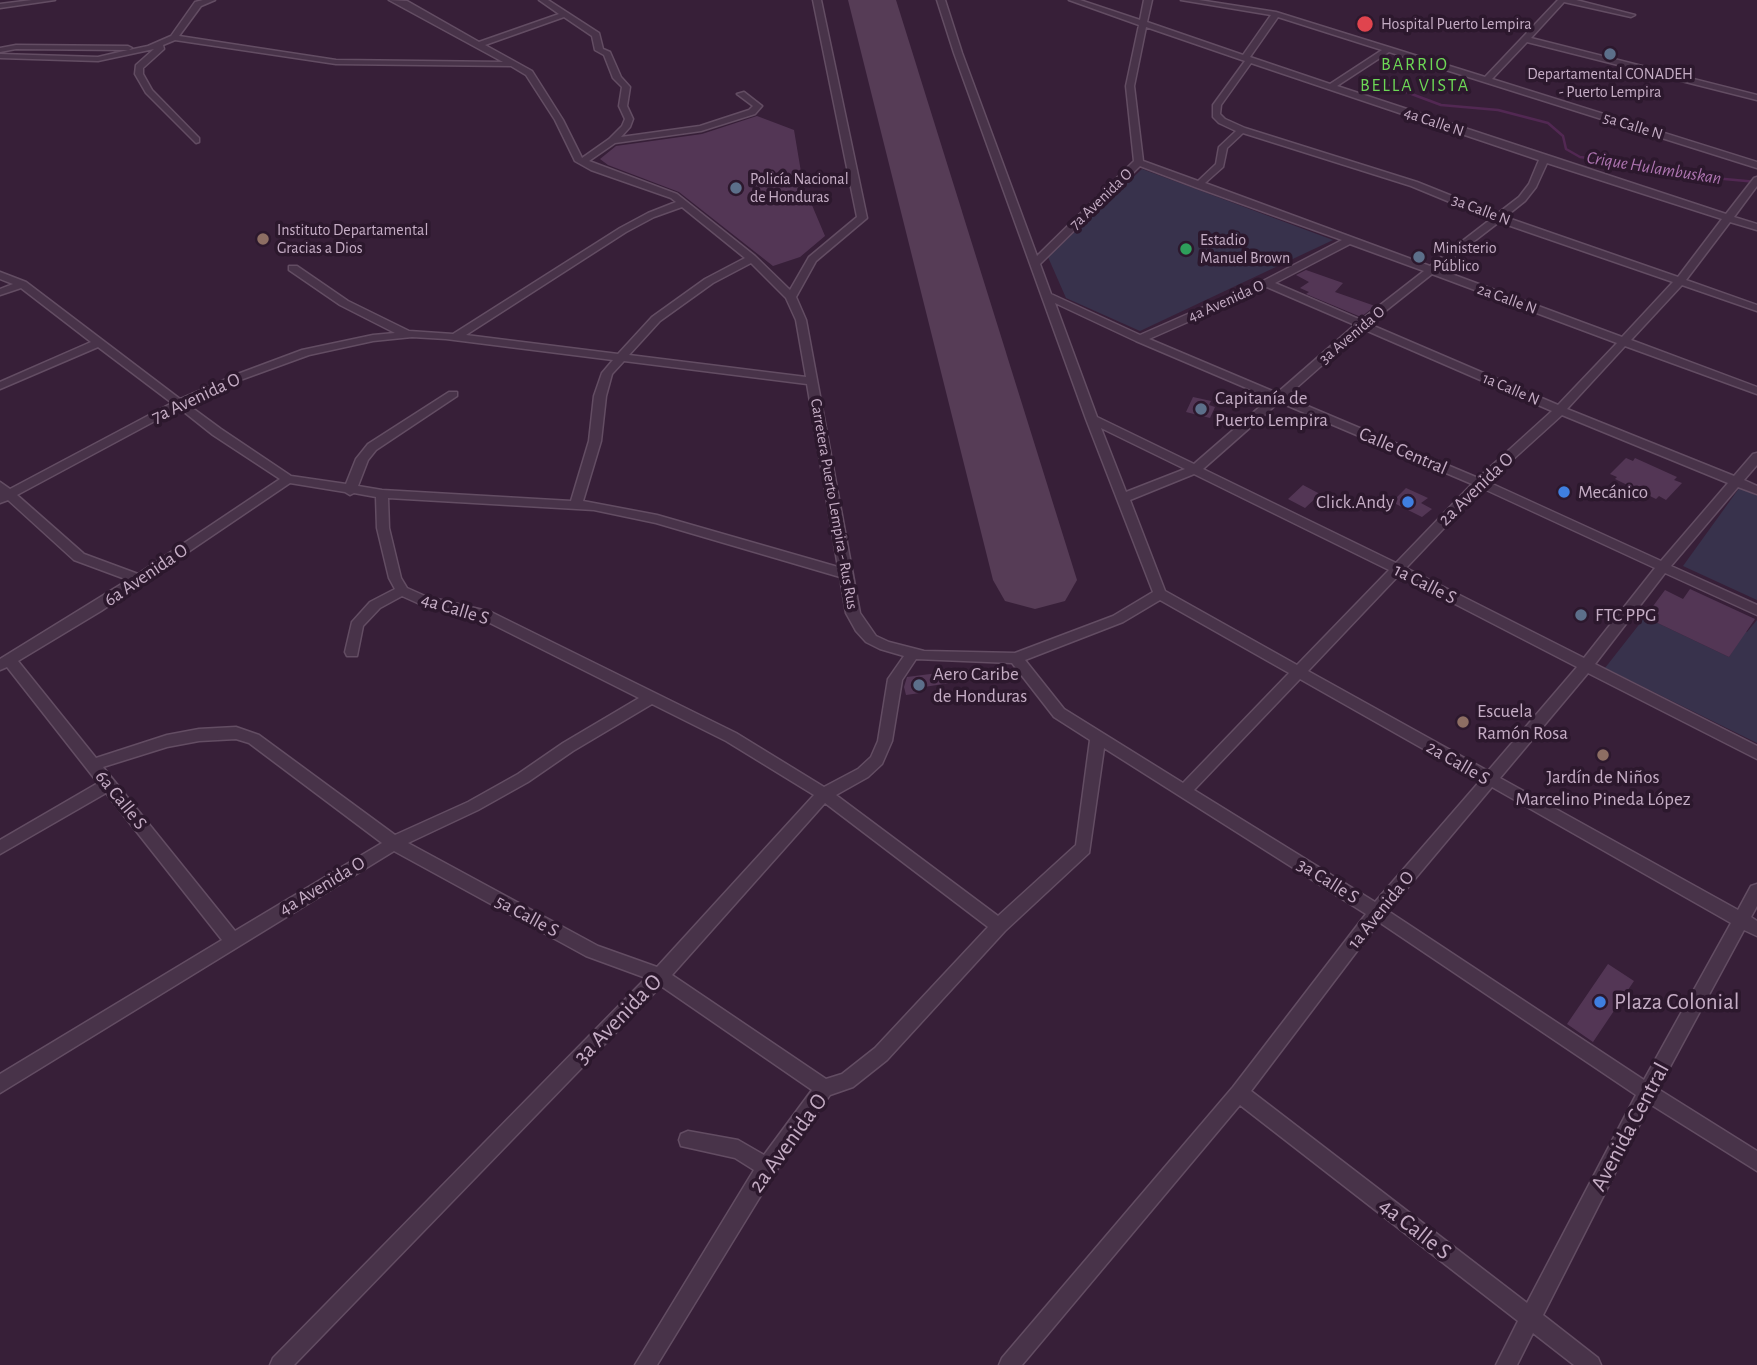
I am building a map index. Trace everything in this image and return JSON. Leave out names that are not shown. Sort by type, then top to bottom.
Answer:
[{"type":"street","points":[[36,0],[42,1]]},
{"type":"street","points":[[0,6],[51,0]]},
{"type":"street","points":[[0,53],[98,59],[147,48],[174,38],[195,2],[211,0]]},
{"type":"street","points":[[393,0],[404,3],[530,73],[582,162],[612,141],[626,127],[629,119],[623,106],[626,87],[617,78],[607,54],[599,50],[596,34],[543,0]]},
{"type":"street","points":[[792,297],[812,259],[862,218],[817,0]]},
{"type":"street","points":[[941,0],[1092,419],[1160,594]]},
{"type":"street","name":"4a Calle N","points":[[1073,0],[1544,159],[1757,226]]},
{"type":"street","name":"7a Avenida O","points":[[1035,263],[1139,162],[1130,86],[1148,0]]},
{"type":"street","name":"5a Calle N","points":[[1185,0],[1276,14],[1757,165]]},
{"type":"street","points":[[1487,80],[1564,0],[1632,15]]},
{"type":"street","points":[[1248,58],[1276,14]]},
{"type":"street","points":[[478,44],[564,15]]},
{"type":"street","points":[[174,38],[337,62],[512,64]]},
{"type":"street","points":[[1526,39],[1757,98]]},
{"type":"street","points":[[165,43],[139,67],[139,74],[149,91],[196,140]]},
{"type":"street","points":[[1332,86],[1388,50]]},
{"type":"street","name":"3a Calle N","points":[[1248,58],[1217,105],[1216,115],[1222,121],[1242,130],[1414,184],[1498,218],[1757,307]]},
{"type":"street","points":[[612,141],[701,128],[752,112],[758,106],[741,94]]},
{"type":"street","points":[[1198,185],[1220,165],[1223,147],[1242,130]]},
{"type":"street","name":"3a Avenida O","points":[[1123,498],[1196,469],[1361,325],[1509,210],[1533,185],[1544,159]]},
{"type":"street","name":"Carretera Puerto Lempira - Rus Rus","points":[[582,162],[661,190],[683,204],[752,258],[792,297],[801,320],[853,613],[866,635],[877,642],[912,654],[1016,658],[1118,619],[1160,594]]},
{"type":"street","name":"2a Calle N","points":[[1139,162],[1757,391]]},
{"type":"street","name":"2a Avenida O","points":[[1185,790],[1396,568],[1480,483],[1560,410],[1680,281],[1757,180]]},
{"type":"street","points":[[454,338],[622,230],[683,204]]},
{"type":"street","name":"4a Avenida O","points":[[1140,339],[1267,283],[1348,241]]},
{"type":"street","points":[[576,504],[595,441],[600,396],[607,373],[656,319],[709,281],[752,258]]},
{"type":"street","points":[[293,268],[344,303],[407,335],[621,356],[812,381]]},
{"type":"street","points":[[0,275],[22,284],[217,432],[288,479],[382,494],[576,504],[657,519],[846,574]]},
{"type":"street","name":"1a Calle N","points":[[1267,283],[1560,410],[1757,490]]},
{"type":"street","points":[[0,292],[22,284]]},
{"type":"street","name":"Calle Central","points":[[1047,296],[1140,339],[1480,483],[1757,610]]},
{"type":"street","name":"7a Avenida O","points":[[3,493],[180,403],[306,352],[348,342],[407,335]]},
{"type":"street","points":[[0,386],[100,342]]},
{"type":"street","points":[[350,491],[362,460],[372,447],[453,394]]},
{"type":"street","name":"1a Calle S","points":[[1092,419],[1396,568],[1757,753]]},
{"type":"street","name":"1a Avenida O","points":[[1009,1365],[1239,1093],[1377,912],[1587,665],[1662,568],[1757,457]]},
{"type":"street","name":"6a Avenida O","points":[[4,663],[139,579],[288,479]]},
{"type":"street","points":[[3,493],[79,557],[139,579]]},
{"type":"street","name":"4a Calle S","points":[[382,494],[383,528],[395,578],[402,590],[422,600],[486,615],[731,737],[824,794],[999,926]]},
{"type":"street","points":[[352,652],[357,625],[376,605],[402,590]]},
{"type":"street","name":"2a Calle S","points":[[1160,594],[1750,925]]},
{"type":"street","name":"3a Avenida O","points":[[280,1365],[660,976],[824,794],[863,773],[877,760],[885,741],[895,679],[912,654]]},
{"type":"street","name":"3a Calle S","points":[[1016,658],[1059,713],[1377,912],[1757,1162]]},
{"type":"street","name":"6a Calle S","points":[[4,663],[93,765],[232,940]]},
{"type":"street","name":"4a Avenida O","points":[[0,1084],[394,842],[472,806],[523,778],[568,747],[650,698]]},
{"type":"street","name":"5a Calle S","points":[[93,765],[167,741],[199,735],[236,733],[254,739],[394,842],[592,951],[660,976],[824,1088]]},
{"type":"street","name":"2a Avenida O","points":[[645,1365],[767,1167],[824,1088],[847,1081],[881,1054],[999,926],[1083,848],[1098,737]]},
{"type":"street","points":[[0,848],[108,784]]},
{"type":"street","name":"Avenida Central","points":[[1506,1365],[1647,1092],[1750,925],[1757,891]]},
{"type":"street","name":"4a Calle S","points":[[1239,1093],[1591,1365]]},
{"type":"street","points":[[688,1140],[738,1149],[767,1167]]},
{"type":"shaded area","name":"Estadio Manuel Brown","points":[[1142,169],[1333,240],[1140,331],[1066,298],[1048,257]]},
{"type":"shaded area","points":[[1740,487],[1757,494],[1757,600],[1683,566]]},
{"type":"shaded area","points":[[1688,604],[1747,632],[1757,620],[1757,743],[1605,668],[1645,617],[1729,657],[1737,644]]},
{"type":"building","name":"Policía Nacional de Honduras","points":[[757,116],[794,130],[803,184],[825,236],[800,257],[773,266],[679,192],[608,165],[600,159],[616,146],[702,134]]},
{"type":"building","points":[[1306,270],[1343,283],[1335,292],[1375,306],[1361,317],[1306,294],[1309,292],[1300,288],[1309,282],[1296,275]]},
{"type":"building","name":"Capitanía de Puerto Lempira","points":[[1193,397],[1211,401],[1209,405],[1215,407],[1210,418],[1186,412]]},
{"type":"building","points":[[1626,458],[1633,461],[1635,458],[1677,477],[1674,480],[1682,483],[1666,500],[1659,496],[1656,499],[1610,474]]},
{"type":"building","points":[[1303,485],[1320,494],[1305,508],[1288,499]]},
{"type":"building","name":"Click.Andy","points":[[1406,488],[1428,498],[1421,503],[1432,509],[1422,517],[1392,502]]},
{"type":"building","points":[[1690,589],[1755,619],[1729,657],[1645,617],[1665,590],[1683,599]]},
{"type":"building","name":"Aero Caribe de Honduras","points":[[946,672],[949,683],[918,688],[920,693],[906,695],[904,687],[907,677]]},
{"type":"building","name":"Plaza Colonial","points":[[1608,964],[1634,981],[1593,1042],[1567,1024]]},
{"type":"waterway","name":"Crique Hulambuskan","points":[[1366,77],[1441,105],[1498,110],[1548,123],[1563,136],[1566,149],[1580,157],[1651,166],[1692,176],[1757,182]]},
{"type":"runway","points":[[872,0],[1035,580]]},
{"type":"place","name":"Hospital Puerto Lempira","points":[[1365,24]]},
{"type":"place","name":"Departamental CONADEH - Puerto Lempira","points":[[1610,54]]},
{"type":"place","name":"Policía Nacional de Honduras","points":[[736,188]]},
{"type":"place","name":"Instituto Departamental Gracias a Dios","points":[[263,239]]},
{"type":"place","name":"Estadio Manuel Brown","points":[[1186,249]]},
{"type":"place","name":"Ministerio Público","points":[[1419,257]]},
{"type":"place","name":"Capitanía de Puerto Lempira","points":[[1201,409]]},
{"type":"place","name":"Mecánico","points":[[1564,492]]},
{"type":"place","name":"Click.Andy","points":[[1408,502]]},
{"type":"place","name":"FTC PPG","points":[[1581,615]]},
{"type":"place","name":"Aero Caribe de Honduras","points":[[919,685]]},
{"type":"place","name":"Escuela Ramón Rosa","points":[[1463,722]]},
{"type":"place","name":"Jardín de Niños Marcelino Pineda López","points":[[1603,755]]},
{"type":"place","name":"Plaza Colonial","points":[[1600,1002]]},
{"type":"district","name":"BARRIO BELLA VISTA","points":[[1415,75]]}]
